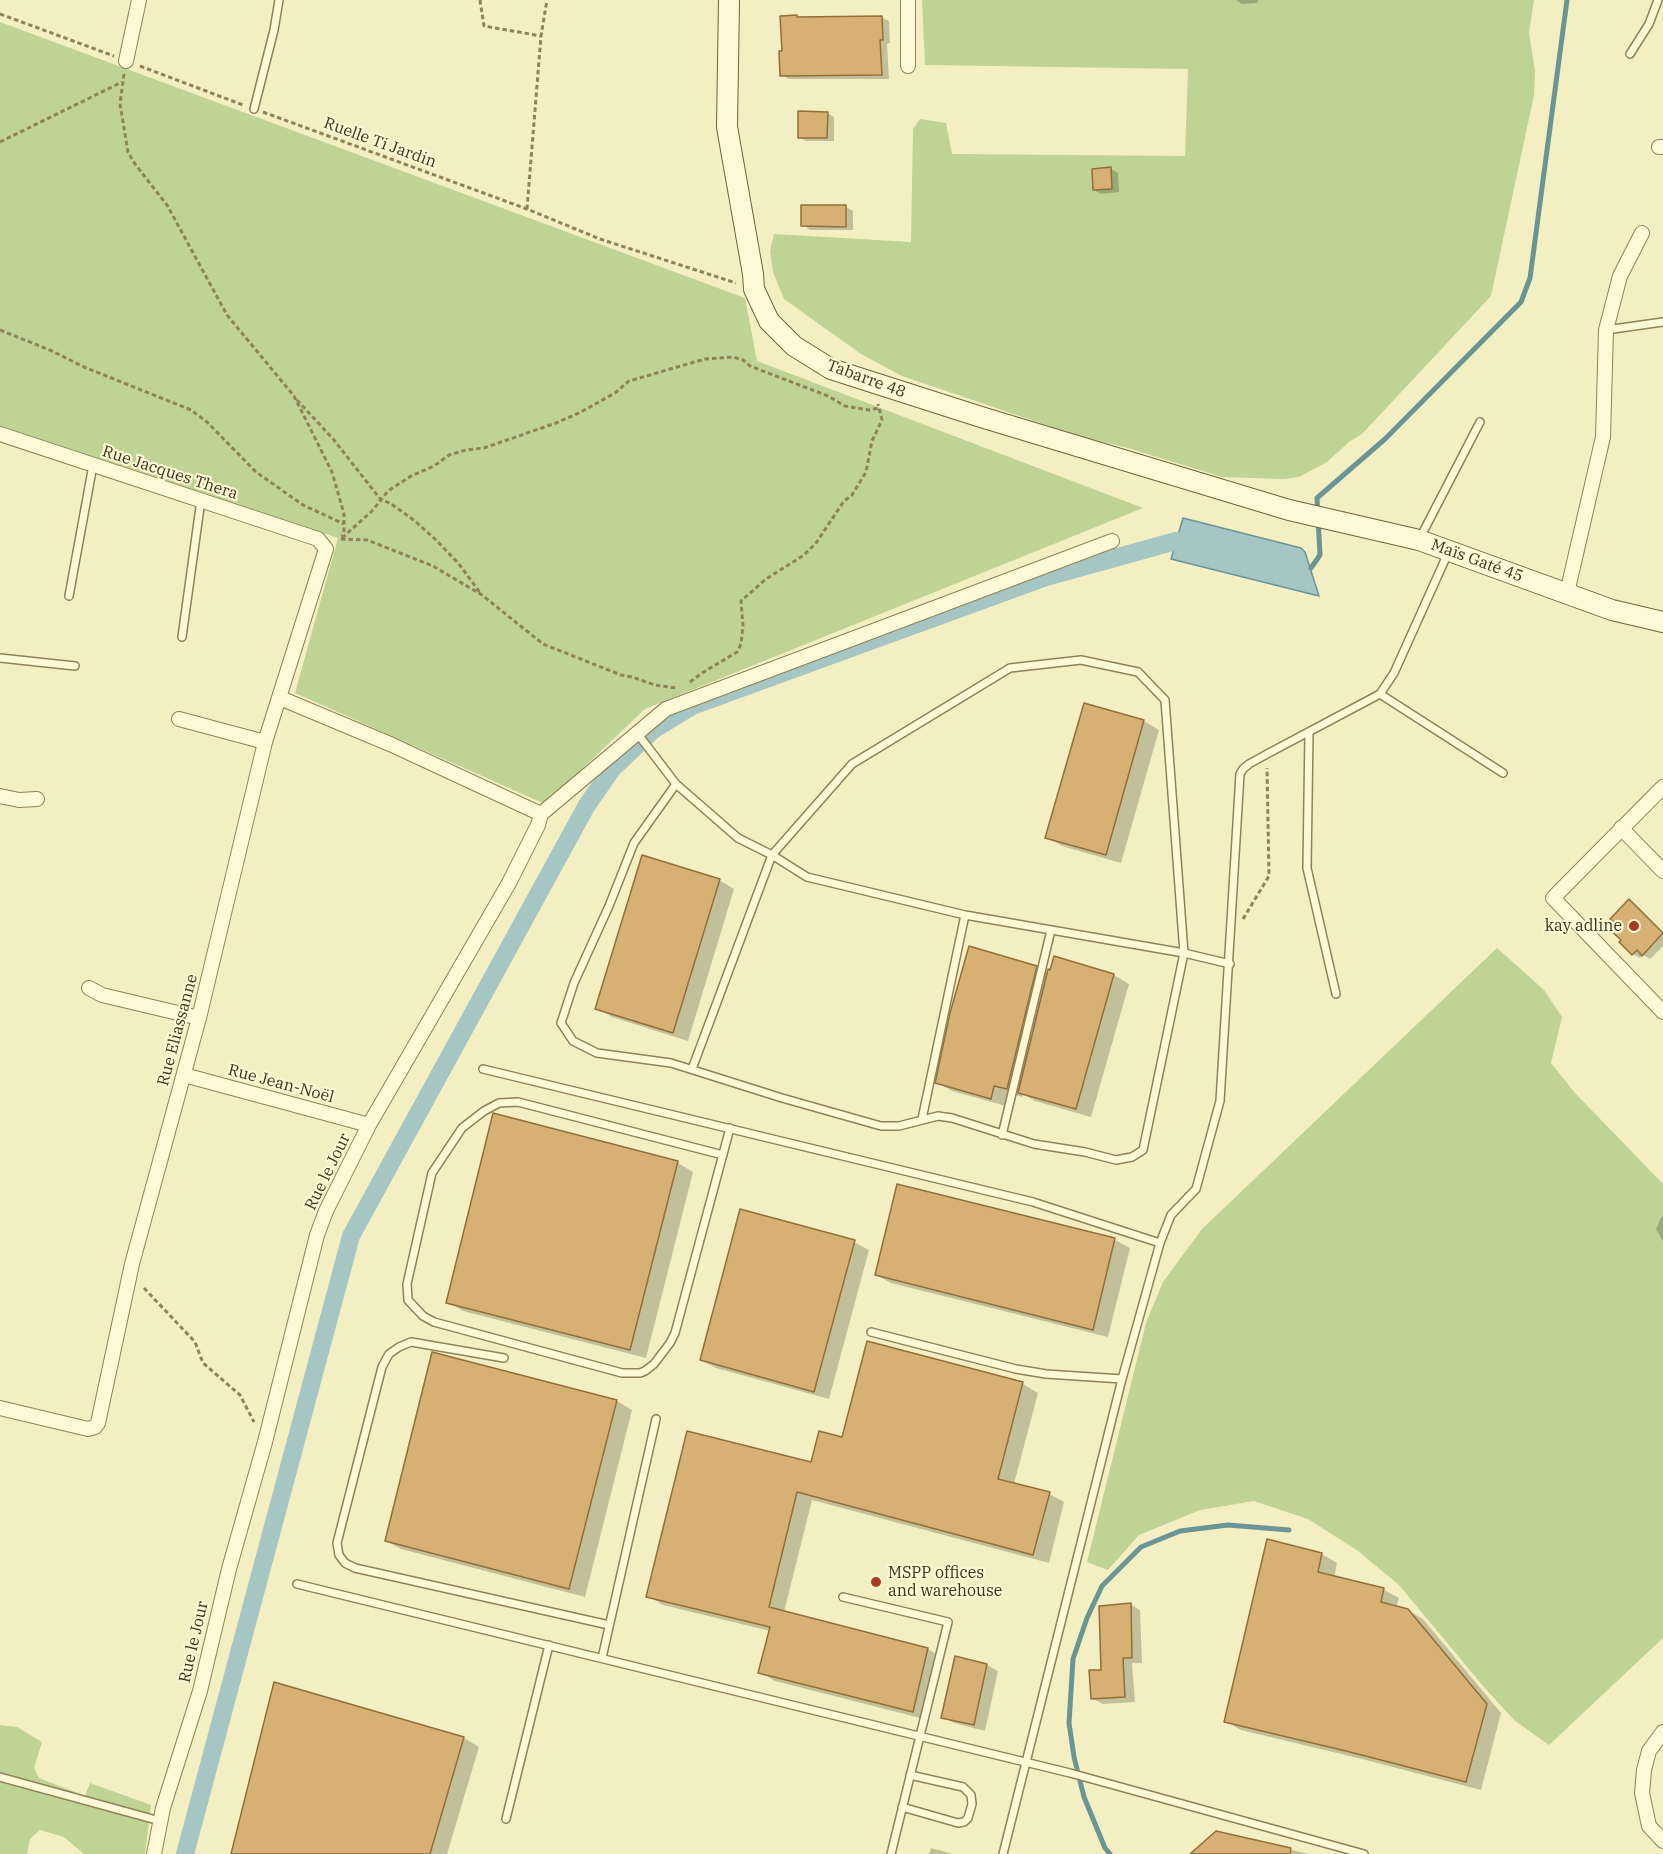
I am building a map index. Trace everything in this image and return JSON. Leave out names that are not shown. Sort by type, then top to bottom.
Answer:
[{"type":"street","points":[[126,61],[139,0]]},
{"type":"street","name":"Tabarre 48","points":[[729,0],[727,127],[754,289],[769,321],[795,346],[831,369],[1074,447],[1289,510]]},
{"type":"street","points":[[908,0],[908,66]]},
{"type":"street","points":[[1567,593],[1603,437],[1606,330],[1620,276],[1642,233]]},
{"type":"street","name":"Rue Jacques Thera","points":[[0,434],[318,539],[327,549]]},
{"type":"street","name":"Maïs Gaté 45","points":[[1289,510],[1419,540],[1612,610],[1663,622]]},
{"type":"street","points":[[280,698],[390,744],[541,814],[666,709],[1112,541]]},
{"type":"street","name":"Rue Eliassanne","points":[[0,1408],[88,1430],[98,1423],[132,1264],[199,1018],[265,742],[327,549]]},
{"type":"street","points":[[179,719],[265,742]]},
{"type":"street","points":[[1663,787],[1553,898],[1663,1012]]},
{"type":"street","points":[[0,796],[19,800],[37,799]]},
{"type":"street","name":"Rue le Jour","points":[[154,1854],[160,1821],[200,1691],[229,1569],[265,1442],[317,1235],[326,1211],[369,1125],[509,883],[538,825],[541,814]]},
{"type":"street","points":[[1621,828],[1663,871]]},
{"type":"street","points":[[89,988],[102,995],[199,1018]]},
{"type":"street","name":"Rue Jean-Noël","points":[[184,1075],[369,1125]]},
{"type":"street","points":[[1663,1732],[1649,1751],[1644,1770],[1642,1793],[1649,1826],[1663,1841]]},
{"type":"lane","points":[[254,109],[274,30],[279,0]]},
{"type":"lane","points":[[1630,54],[1649,24],[1658,0]]},
{"type":"lane","points":[[1606,330],[1663,322]]},
{"type":"lane","points":[[1419,540],[1480,422]]},
{"type":"lane","points":[[69,596],[93,465]]},
{"type":"lane","points":[[182,637],[201,500]]},
{"type":"lane","points":[[1003,1854],[1122,1379],[1160,1243],[1171,1215],[1196,1189],[1220,1101],[1232,939],[1240,774],[1249,764],[1380,694],[1394,673],[1449,552]]},
{"type":"lane","points":[[0,658],[75,666]]},
{"type":"lane","points":[[676,784],[634,843],[574,984],[561,1023],[573,1041],[597,1053],[671,1063],[881,1126],[899,1126],[938,1116],[952,1118],[1034,1144],[1116,1160],[1132,1157],[1143,1150],[1184,953],[1166,700],[1138,672],[1081,660],[1010,668],[852,764],[772,855],[692,1069]]},
{"type":"lane","points":[[1380,694],[1503,773]]},
{"type":"lane","points":[[1309,732],[1307,868],[1336,994]]},
{"type":"lane","points":[[637,733],[676,784],[738,838],[772,855],[807,877],[964,915],[1184,953],[1230,964]]},
{"type":"lane","points":[[922,1119],[964,915]]},
{"type":"lane","points":[[1002,1135],[1051,930]]},
{"type":"lane","points":[[483,1069],[1033,1202],[1160,1243]]},
{"type":"lane","points":[[723,1155],[518,1102],[499,1103],[462,1128],[432,1173],[407,1284],[408,1300],[423,1316],[434,1322],[622,1373],[645,1371],[654,1364],[675,1333],[723,1155],[730,1128]]},
{"type":"lane","points":[[871,1332],[1017,1369],[1046,1374],[1122,1379]]},
{"type":"lane","points":[[504,1358],[411,1342],[389,1354],[382,1367],[337,1543],[339,1555],[345,1563],[355,1568],[609,1625]]},
{"type":"lane","points":[[602,1658],[656,1419]]},
{"type":"lane","points":[[297,1584],[1071,1773],[1364,1854]]},
{"type":"lane","points":[[843,1597],[948,1622],[891,1854]]},
{"type":"lane","points":[[506,1819],[549,1645]]},
{"type":"lane","points":[[902,1807],[958,1823],[968,1818],[972,1804],[971,1795],[963,1787],[910,1775]]},
{"type":"lane","points":[[0,1777],[160,1821]]},
{"type":"path","points":[[480,0],[484,26],[541,36]]},
{"type":"path","points":[[527,209],[541,36],[547,0]]},
{"type":"path","name":"Ruelle Ti Jardin","points":[[0,14],[527,209],[600,239],[754,289]]},
{"type":"path","points":[[126,61],[120,104],[128,152],[167,205],[227,315],[334,440],[381,500],[390,503],[407,515],[435,539],[459,564],[482,595]]},
{"type":"path","points":[[0,142],[122,82]]},
{"type":"path","points":[[0,330],[52,351],[84,368],[191,410],[207,422],[256,472],[303,505],[344,524]]},
{"type":"path","points":[[327,549],[362,522],[398,484],[434,466],[449,455],[484,448],[556,423],[615,393],[629,381],[705,359],[733,357],[743,360],[750,366],[828,396],[845,406],[869,410],[879,408]]},
{"type":"path","points":[[294,396],[332,472],[344,514],[341,539]]},
{"type":"path","points":[[341,539],[367,540],[433,566],[482,595],[543,644],[621,675],[655,685],[684,688],[702,673],[737,652],[741,644],[743,626],[741,601],[766,579],[804,555],[816,543],[866,472],[872,441],[882,420]]},
{"type":"path","points":[[1232,939],[1269,876],[1267,754]]},
{"type":"path","points":[[132,1264],[145,1290],[195,1342],[203,1363],[240,1395],[265,1442]]},
{"type":"green space","points":[[922,0],[1534,0],[1529,33],[1535,71],[1534,95],[1491,296],[1362,434],[1349,442],[1327,462],[1299,477],[1284,479],[1222,477],[1128,448],[1078,436],[902,376],[861,354],[784,299],[773,272],[770,251],[774,234],[911,242],[913,129],[920,119],[946,123],[952,154],[1185,156],[1188,69],[925,65]]},
{"type":"green space","points":[[0,22],[745,298],[757,361],[1143,508],[645,709],[545,804],[295,693],[338,538],[0,427]]},
{"type":"green space","points":[[1497,948],[1544,990],[1562,1017],[1551,1063],[1575,1093],[1663,1184],[1663,1638],[1549,1745],[1514,1720],[1399,1585],[1358,1551],[1308,1519],[1254,1501],[1200,1510],[1139,1535],[1108,1570],[1087,1562],[1146,1323],[1163,1282],[1202,1229]]},
{"type":"green space","points":[[0,1725],[17,1727],[42,1742],[34,1768],[39,1778],[85,1796],[90,1783],[151,1805],[145,1854],[84,1854],[64,1837],[40,1830],[30,1839],[27,1854],[0,1854]]},
{"type":"water","points":[[1183,518],[1301,548],[1305,552],[1319,596],[1171,559]]},
{"type":"building","points":[[797,15],[797,17],[882,16],[883,40],[880,40],[882,75],[780,76],[779,51],[782,51],[780,16]]},
{"type":"building","points":[[798,111],[828,112],[827,138],[798,138]]},
{"type":"building","points":[[1111,167],[1112,189],[1093,190],[1092,169]]},
{"type":"building","points":[[801,205],[846,205],[846,227],[801,226]]},
{"type":"building","points":[[1084,703],[1144,720],[1106,855],[1045,838]]},
{"type":"building","points":[[642,855],[720,879],[673,1033],[595,1009]]},
{"type":"building","name":"kay adline","points":[[1629,899],[1663,933],[1642,956],[1637,950],[1632,955],[1609,929],[1615,923],[1610,919]]},
{"type":"building","points":[[969,946],[1037,966],[1007,1089],[994,1086],[991,1099],[935,1083],[950,1013]]},
{"type":"building","points":[[1054,956],[1114,974],[1076,1109],[1018,1093],[1048,969],[1050,970]]},
{"type":"building","points":[[493,1113],[678,1161],[630,1350],[446,1303]]},
{"type":"building","points":[[897,1184],[1115,1238],[1093,1330],[875,1275]]},
{"type":"building","points":[[740,1209],[855,1240],[814,1392],[700,1360]]},
{"type":"building","points":[[867,1341],[1023,1382],[998,1479],[1050,1492],[1033,1555],[797,1492],[769,1607],[928,1648],[913,1712],[758,1673],[770,1627],[646,1597],[687,1431],[811,1462],[819,1431],[842,1437]]},
{"type":"building","points":[[432,1352],[617,1400],[569,1589],[385,1541]]},
{"type":"building","points":[[1267,1539],[1322,1553],[1318,1572],[1384,1588],[1381,1602],[1408,1609],[1487,1704],[1466,1782],[1224,1722]]},
{"type":"building","points":[[1131,1603],[1132,1658],[1123,1658],[1125,1697],[1091,1699],[1089,1670],[1101,1670],[1099,1606]]},
{"type":"building","points":[[955,1656],[987,1664],[974,1725],[941,1718]]},
{"type":"building","points":[[274,1682],[464,1737],[430,1854],[231,1854]]},
{"type":"building","points":[[1216,1831],[1291,1848],[1290,1854],[1190,1854]]},
{"type":"waterway","points":[[1311,568],[1320,555],[1317,498],[1385,439],[1521,302],[1530,278],[1567,0]]},
{"type":"waterway","points":[[185,1854],[351,1236],[587,805],[612,769],[653,730],[692,706],[1046,577],[1176,541]]},
{"type":"waterway","points":[[1110,1854],[1105,1848],[1084,1797],[1074,1757],[1069,1723],[1073,1659],[1087,1618],[1102,1586],[1141,1547],[1180,1531],[1228,1525],[1289,1530]]},
{"type":"place","name":"kay adline","points":[[1634,926]]},
{"type":"place","name":"MSPP offices and warehouse","points":[[876,1582]]}]
